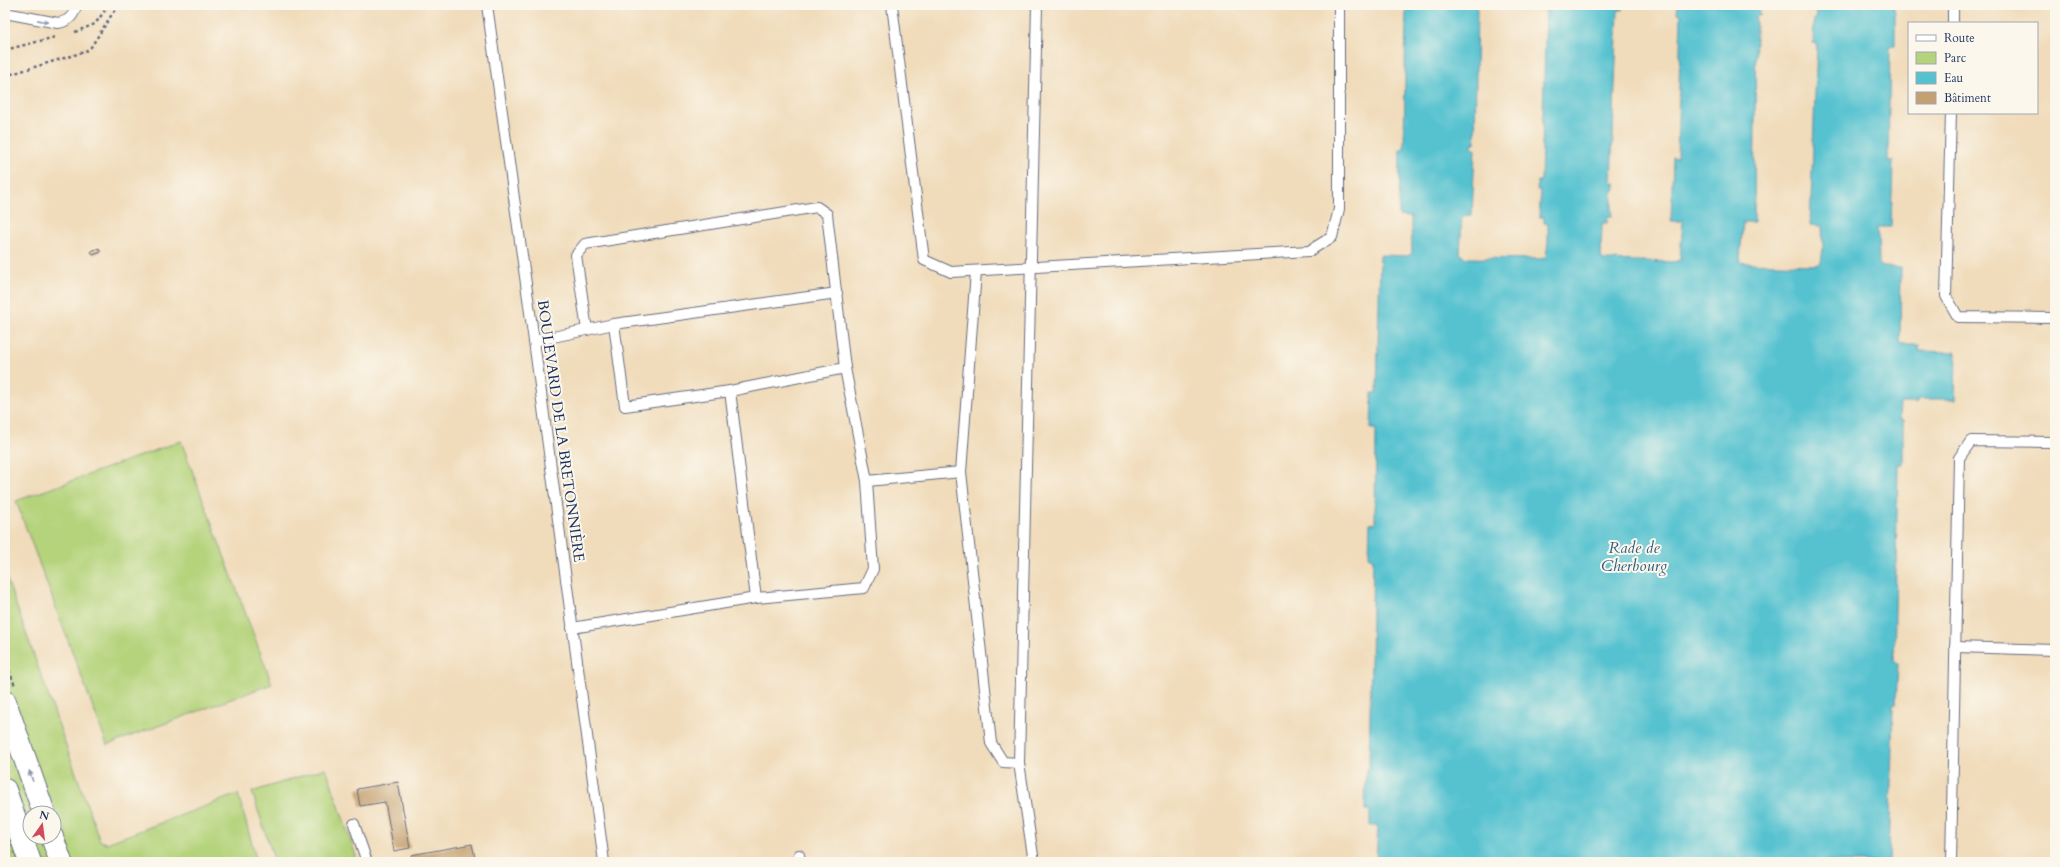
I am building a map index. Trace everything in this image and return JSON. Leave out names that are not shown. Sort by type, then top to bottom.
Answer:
[{"type":"main road","points":[[5,702],[41,805]]},
{"type":"main road","points":[[5,790],[30,862]]},
{"type":"main road","points":[[55,845],[61,862]]},
{"type":"lane","points":[[5,13],[58,23],[66,22],[72,17],[76,5]]},
{"type":"lane","name":"BOULEVARD DE LA BRETONNIÈRE","points":[[487,5],[604,862]]},
{"type":"lane","points":[[892,5],[924,260],[951,272],[1309,251],[1332,237],[1339,209],[1339,5]]},
{"type":"lane","points":[[1034,862],[1020,763],[1037,5]]},
{"type":"lane","points":[[1953,22],[1954,5]]},
{"type":"lane","points":[[1951,114],[1946,296],[1958,317],[2055,318]]},
{"type":"lane","points":[[572,628],[756,598],[864,588],[873,569],[867,481],[845,368],[827,214],[817,207],[585,244],[576,255],[587,330]]},
{"type":"lane","points":[[976,271],[961,472],[991,743],[1003,762],[1020,763]]},
{"type":"lane","points":[[534,341],[614,324],[837,293]]},
{"type":"lane","points":[[614,324],[625,406],[730,391],[845,368]]},
{"type":"lane","points":[[730,391],[756,598]]},
{"type":"lane","points":[[1951,862],[1959,458],[1972,441],[2055,442]]},
{"type":"lane","points":[[867,481],[961,472]]},
{"type":"lane","points":[[1955,647],[2055,650]]},
{"type":"lane","points":[[354,824],[367,862]]},
{"type":"path","points":[[5,76],[84,52],[91,47],[118,5]]},
{"type":"green space","points":[[181,441],[272,684],[107,745],[16,501]]},
{"type":"green space","points":[[5,574],[100,841],[107,843],[238,794],[257,862],[5,862]]},
{"type":"green space","points":[[326,768],[358,862],[275,862],[252,792]]},
{"type":"water","name":"Rade de Cherbourg","points":[[1406,5],[1477,5],[1475,143],[1472,143],[1472,148],[1475,149],[1472,215],[1462,216],[1460,254],[1466,258],[1541,259],[1546,257],[1548,242],[1548,224],[1544,223],[1544,217],[1539,217],[1541,191],[1537,190],[1538,181],[1541,181],[1546,10],[1541,10],[1542,5],[1623,5],[1623,10],[1618,10],[1611,183],[1615,183],[1615,191],[1612,191],[1612,216],[1607,216],[1607,223],[1602,223],[1601,258],[1604,260],[1674,262],[1680,260],[1683,221],[1671,221],[1673,157],[1677,158],[1681,14],[1677,13],[1678,5],[1759,5],[1760,16],[1756,16],[1754,222],[1743,222],[1740,258],[1741,262],[1745,263],[1816,265],[1821,263],[1823,248],[1822,226],[1810,225],[1817,43],[1813,43],[1814,20],[1820,5],[1893,5],[1895,13],[1895,45],[1890,46],[1888,161],[1893,161],[1891,227],[1878,227],[1879,265],[1882,267],[1901,268],[1900,343],[1903,345],[1919,345],[1919,351],[1956,352],[1955,399],[1917,399],[1917,403],[1900,403],[1899,420],[1903,420],[1903,464],[1898,464],[1894,662],[1898,663],[1896,704],[1893,705],[1889,862],[1376,862],[1378,826],[1370,826],[1370,810],[1365,810],[1366,769],[1369,768],[1373,559],[1369,558],[1370,523],[1375,524],[1376,429],[1371,429],[1372,393],[1377,393],[1380,255],[1408,256],[1412,253],[1411,217],[1399,216],[1400,150],[1404,150]]},
{"type":"building","points":[[99,248],[101,252],[93,255],[91,251]]},
{"type":"building","points":[[398,782],[410,848],[394,851],[385,802],[360,806],[357,789]]},
{"type":"building","points":[[472,844],[476,862],[412,862],[411,855]]}]
